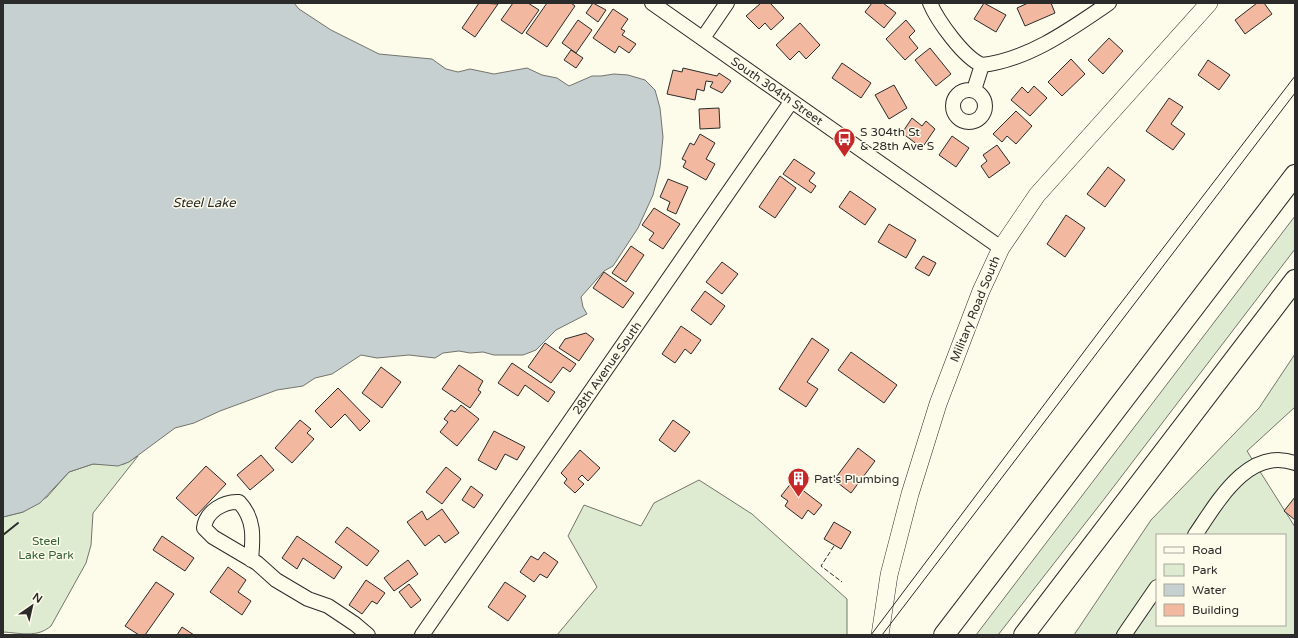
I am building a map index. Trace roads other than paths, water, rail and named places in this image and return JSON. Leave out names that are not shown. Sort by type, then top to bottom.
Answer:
[{"type":"highway","points":[[944,635],[1295,175]]},
{"type":"highway","points":[[1024,635],[1295,280]]},
{"type":"main road","name":"Military Road South","points":[[880,635],[889,575],[910,494],[940,397],[981,292],[1001,248],[1037,195],[1209,3]]},
{"type":"street","name":"South 304th Street","points":[[652,3],[1001,248]]},
{"type":"street","points":[[702,38],[727,3]]},
{"type":"street","points":[[930,3],[937,17],[966,54],[982,65],[1009,60],[1056,38],[1109,3]]},
{"type":"street","points":[[974,90],[982,65]]},
{"type":"street","name":"28th Avenue South","points":[[422,635],[792,102]]},
{"type":"street","points":[[1196,534],[1237,480],[1255,466],[1270,460],[1281,459],[1295,463]]},
{"type":"street","points":[[251,560],[276,580],[308,600],[328,606],[368,635]]},
{"type":"street","points":[[1124,635],[1156,588]]},
{"type":"water","name":"Steel Lake","points":[[3,3],[294,3],[299,9],[331,30],[379,54],[432,59],[446,69],[458,72],[470,69],[494,74],[527,68],[542,75],[557,78],[569,86],[592,76],[614,74],[628,75],[645,80],[655,90],[660,108],[663,137],[660,167],[653,195],[638,228],[613,266],[604,271],[581,297],[583,307],[587,314],[556,330],[536,350],[523,355],[494,355],[483,352],[470,353],[459,351],[443,353],[435,358],[409,355],[377,358],[361,355],[332,374],[315,378],[303,386],[277,390],[220,411],[194,423],[175,428],[129,462],[118,466],[93,464],[69,472],[40,503],[23,512],[3,517]]},
{"type":"tram line","points":[[871,635],[1101,329],[1295,76]]},
{"type":"tram line","points":[[882,635],[1295,93]]},
{"type":"place","name":"S 304th St & 28th Ave S","points":[[845,158]]},
{"type":"place","name":"Pat's Plumbing","points":[[799,498]]},
{"type":"park label","name":"Steel Lake Park","points":[[46,548]]}]
